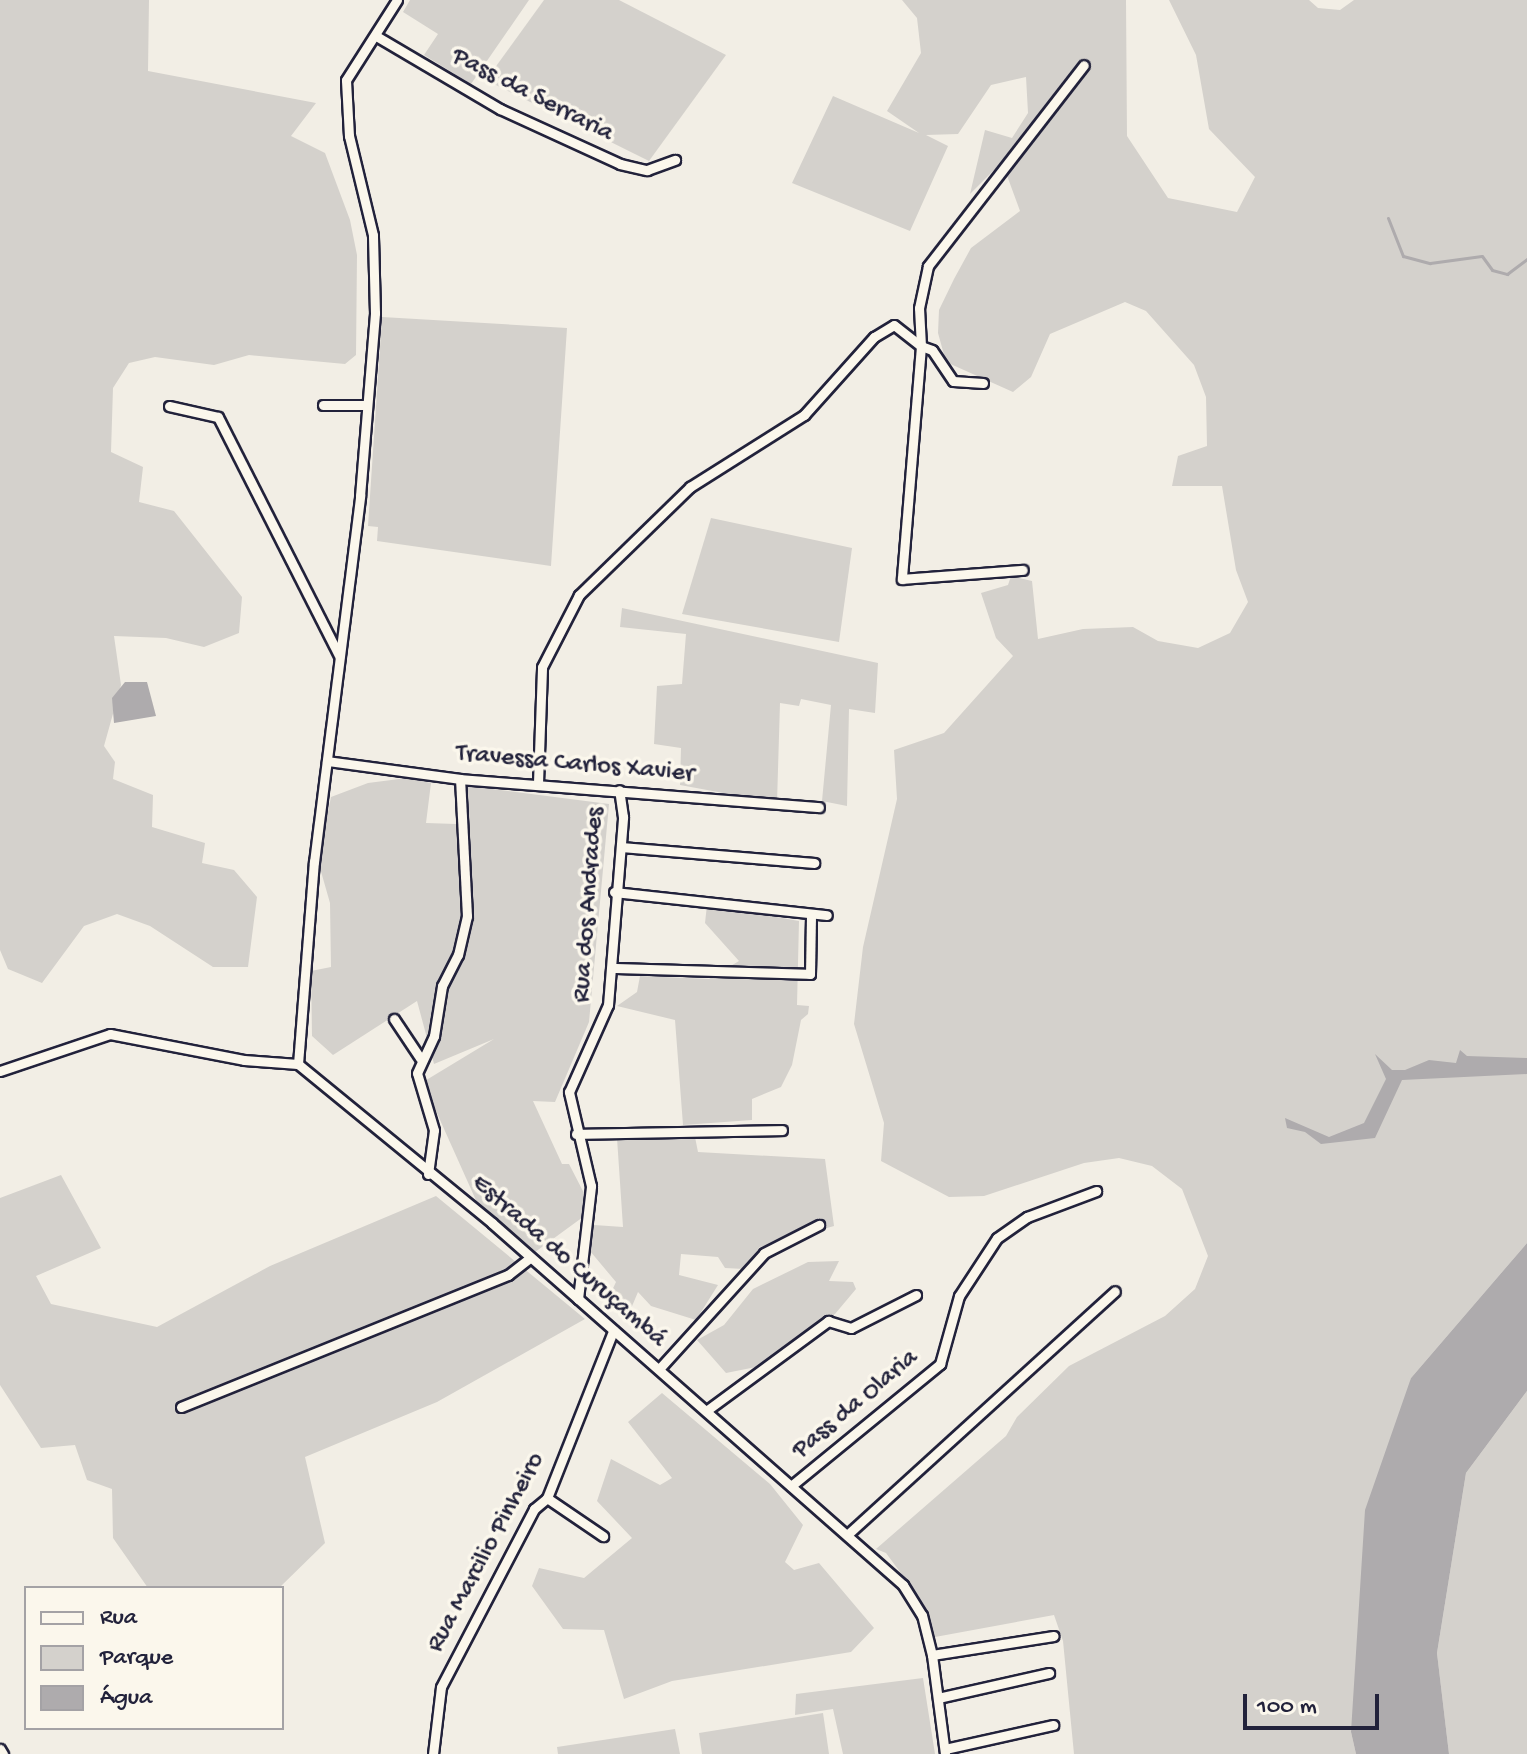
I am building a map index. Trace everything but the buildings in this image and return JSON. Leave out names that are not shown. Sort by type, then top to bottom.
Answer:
[{"type":"street","points":[[0,1071],[110,1034],[244,1060],[298,1064],[327,761],[360,496],[375,255],[370,211],[349,136],[346,80],[376,36],[394,1]]},
{"type":"street","name":"Pass da Serraria","points":[[376,36],[500,109],[620,164],[647,170],[675,160]]},
{"type":"street","points":[[1023,570],[902,579],[921,346],[919,308],[928,266],[1084,65]]},
{"type":"street","points":[[538,783],[542,667],[579,595],[690,487],[804,415],[874,337],[894,325],[921,346],[932,350],[953,381],[983,383]]},
{"type":"street","points":[[323,405],[366,405]]},
{"type":"street","points":[[169,406],[218,417],[339,656]]},
{"type":"street","name":"Travessa Carlos Xavier","points":[[327,761],[460,779],[819,807]]},
{"type":"street","points":[[428,1174],[434,1130],[419,1084],[420,1058],[434,1036],[442,986],[458,955],[467,916],[460,779]]},
{"type":"street","name":"Rua dos Andrades","points":[[578,1299],[591,1186],[576,1134],[569,1092],[608,1005],[614,892],[621,847],[619,790]]},
{"type":"street","points":[[621,847],[814,863]]},
{"type":"street","points":[[614,892],[827,915]]},
{"type":"street","points":[[612,968],[810,974],[811,914]]},
{"type":"street","points":[[394,1019],[420,1058]]},
{"type":"street","name":"Estrada do Curuçambá","points":[[298,1064],[659,1369],[847,1535],[916,1602],[932,1655],[945,1752]]},
{"type":"street","points":[[576,1134],[782,1130]]},
{"type":"street","name":"Pass da Olaria","points":[[791,1486],[940,1364],[959,1296],[997,1238],[1027,1217],[1096,1191]]},
{"type":"street","points":[[659,1369],[764,1253],[819,1225]]},
{"type":"street","points":[[181,1407],[508,1275],[530,1258]]},
{"type":"street","points":[[847,1535],[1115,1291]]},
{"type":"street","points":[[706,1411],[828,1321],[851,1328],[916,1295]]},
{"type":"street","name":"Rua Marcilio Pinheiro","points":[[433,1754],[441,1687],[534,1509],[547,1498],[613,1331]]},
{"type":"street","points":[[547,1498],[603,1536]]},
{"type":"street","points":[[932,1655],[1054,1636]]},
{"type":"street","points":[[938,1698],[1049,1673]]},
{"type":"street","points":[[945,1752],[1053,1725]]},
{"type":"green space","points":[[0,0],[149,0],[148,71],[316,103],[291,136],[325,153],[350,220],[357,255],[356,355],[345,364],[249,355],[214,365],[155,357],[129,363],[113,388],[111,452],[143,467],[139,502],[174,511],[242,597],[239,633],[204,647],[166,638],[114,636],[121,685],[104,746],[115,762],[113,779],[153,795],[152,827],[205,843],[202,863],[234,870],[257,897],[248,967],[213,967],[150,926],[117,914],[84,926],[42,983],[8,969],[0,950]]},
{"type":"green space","points":[[410,0],[529,0],[471,84],[424,55],[438,34],[403,12]]},
{"type":"green space","points":[[544,0],[619,0],[726,55],[649,161],[486,80]]},
{"type":"green space","points":[[902,0],[1126,0],[1127,136],[1168,198],[1237,212],[1255,177],[1209,129],[1196,55],[1169,0],[1309,0],[1318,8],[1340,10],[1354,0],[1527,0],[1527,1243],[1411,1378],[1351,1732],[1356,1754],[1074,1754],[1063,1641],[1054,1615],[935,1637],[920,1599],[886,1553],[876,1549],[1006,1436],[1017,1417],[1069,1366],[1165,1316],[1195,1289],[1208,1256],[1182,1189],[1152,1166],[1119,1158],[1084,1163],[984,1196],[949,1197],[881,1161],[884,1123],[854,1024],[863,947],[897,799],[894,750],[944,733],[1013,656],[996,638],[981,593],[1008,585],[1011,576],[1032,581],[1038,639],[1083,629],[1133,627],[1158,641],[1198,648],[1230,633],[1248,602],[1236,570],[1222,486],[1172,486],[1178,456],[1207,446],[1206,397],[1194,365],[1146,311],[1125,302],[1050,334],[1031,377],[1013,392],[946,362],[938,333],[939,310],[954,279],[971,248],[1020,211],[1002,162],[970,194],[985,130],[1012,138],[1028,113],[1026,77],[991,85],[958,134],[926,135],[948,146],[910,231],[792,183],[833,96],[919,133],[887,111],[921,53],[917,18]]},
{"type":"green space","points":[[382,317],[567,328],[551,566],[377,541],[378,527],[368,526]]},
{"type":"green space","points":[[711,518],[852,548],[839,642],[682,614]]},
{"type":"green space","points":[[622,608],[878,663],[875,713],[849,709],[847,806],[822,801],[831,705],[801,699],[799,706],[780,703],[777,803],[680,785],[681,748],[654,744],[657,686],[682,684],[686,634],[620,627]]},
{"type":"green space","points":[[407,778],[431,783],[426,823],[456,824],[454,784],[609,804],[589,1022],[555,1102],[533,1101],[562,1164],[569,1164],[586,1197],[583,1217],[531,1255],[479,1207],[423,1082],[494,1039],[434,1064],[417,1001],[333,1055],[312,1036],[311,971],[331,967],[330,903],[318,861],[331,797],[368,783]]},
{"type":"green space","points":[[707,905],[799,921],[797,1005],[809,1006],[808,1014],[801,1020],[792,1065],[781,1087],[752,1099],[752,1120],[683,1125],[675,1020],[617,1006],[637,992],[640,976],[709,979],[739,961],[705,923]]},
{"type":"green space","points":[[695,1137],[698,1152],[825,1159],[834,1226],[760,1247],[744,1269],[725,1268],[718,1257],[681,1254],[679,1275],[718,1285],[696,1320],[651,1306],[638,1292],[627,1318],[607,1301],[616,1282],[590,1251],[594,1225],[623,1227],[617,1138]]},
{"type":"green space","points":[[61,1175],[101,1248],[36,1276],[51,1304],[157,1327],[270,1266],[436,1196],[585,1319],[437,1402],[305,1457],[325,1543],[281,1586],[147,1586],[113,1538],[112,1489],[87,1480],[75,1445],[41,1448],[0,1385],[0,1198]]},
{"type":"green space","points":[[839,1261],[829,1281],[853,1282],[856,1289],[835,1314],[756,1367],[726,1373],[697,1340],[724,1325],[753,1289],[808,1262]]},
{"type":"green space","points":[[1527,1391],[1527,1754],[1449,1754],[1437,1653],[1466,1473]]},
{"type":"green space","points":[[662,1393],[770,1484],[803,1525],[785,1562],[794,1570],[819,1563],[874,1628],[851,1652],[672,1681],[624,1699],[604,1630],[563,1629],[532,1586],[539,1568],[584,1578],[632,1538],[597,1501],[611,1459],[660,1485],[672,1478],[628,1422]]},
{"type":"green space","points":[[923,1678],[935,1754],[843,1754],[833,1709],[795,1715],[796,1694]]},
{"type":"green space","points":[[823,1713],[829,1754],[702,1754],[699,1733]]},
{"type":"green space","points":[[675,1729],[680,1754],[558,1754],[557,1747]]},
{"type":"water","points":[[125,682],[147,682],[156,716],[114,723],[112,698]]},
{"type":"water","points":[[1460,1050],[1467,1056],[1527,1058],[1527,1074],[1402,1080],[1375,1138],[1321,1144],[1305,1132],[1287,1128],[1285,1118],[1329,1137],[1364,1123],[1386,1079],[1375,1054],[1392,1070],[1405,1070],[1429,1060],[1456,1063]]},
{"type":"water","points":[[1527,1243],[1527,1391],[1466,1473],[1437,1653],[1449,1754],[1356,1754],[1351,1732],[1365,1510],[1411,1378]]},
{"type":"waterway","points":[[1388,218],[1403,256],[1430,263],[1482,256],[1492,270],[1507,274],[1527,259]]}]
